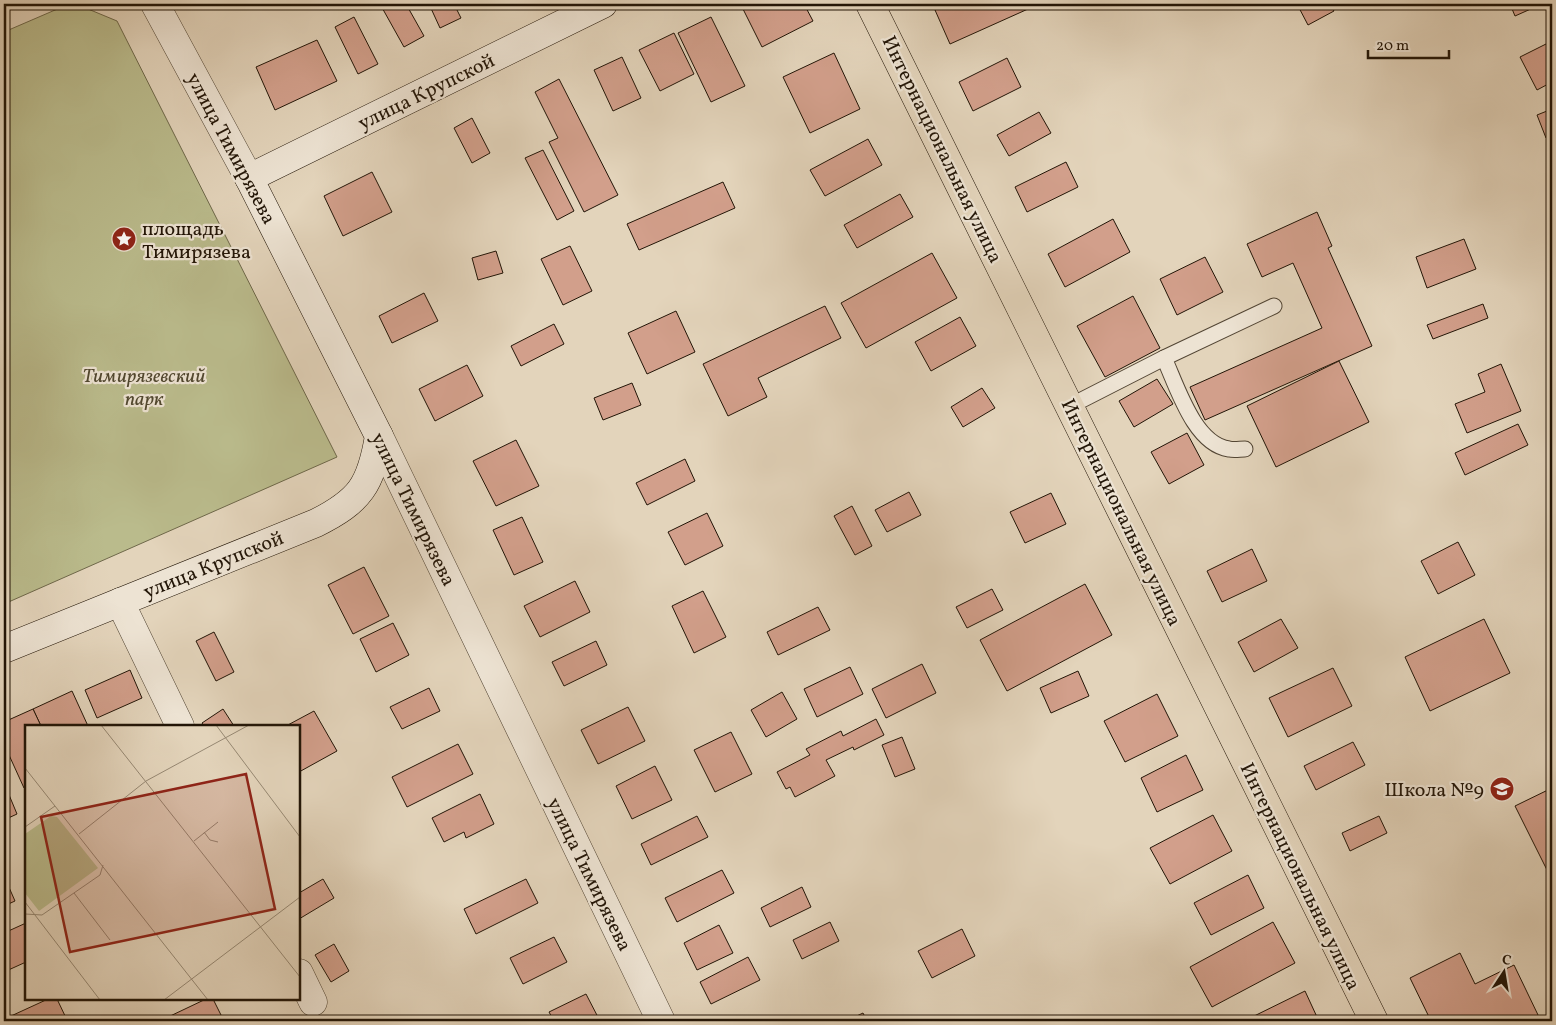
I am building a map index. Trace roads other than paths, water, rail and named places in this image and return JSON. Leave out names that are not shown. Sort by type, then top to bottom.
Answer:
[{"type":"main road","name":"Интернациональная улица","points":[[870,4],[1374,1021]]},
{"type":"street","name":"улица Тимирязева","points":[[155,4],[248,178],[379,436],[661,1021]]},
{"type":"street","name":"улица Крупской","points":[[248,178],[603,4]]},
{"type":"street","name":"улица Крупской","points":[[4,649],[316,523],[337,512],[354,500],[365,483],[376,456],[379,436]]},
{"type":"street","points":[[120,602],[180,725]]},
{"type":"street","points":[[300,975],[313,1002]]},
{"type":"lane","points":[[1070,406],[1164,358],[1274,306]]},
{"type":"lane","points":[[1164,358],[1194,424],[1209,440],[1228,449],[1245,449]]},
{"type":"place","name":"площадь Тимирязева","points":[[124,239]]},
{"type":"place","name":"Школа №9","points":[[1502,789]]},
{"type":"park label","name":"Тимирязевский парк","points":[[144,386]]}]
